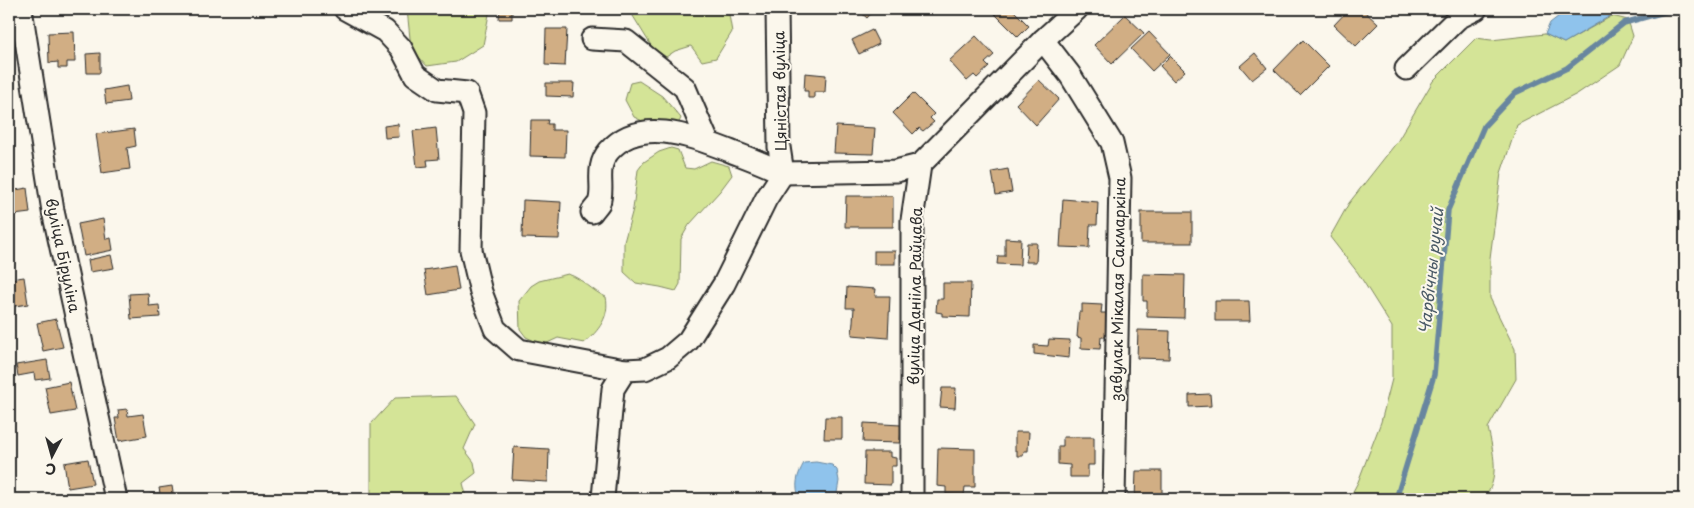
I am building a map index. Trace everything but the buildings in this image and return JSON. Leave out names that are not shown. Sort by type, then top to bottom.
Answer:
[{"type":"street","name":"вуліца Біруліна","points":[[21,9],[53,211],[116,499]]},
{"type":"street","points":[[345,9],[385,31],[401,48],[415,75],[437,90],[467,93],[474,113],[470,250],[481,292],[495,329],[519,350],[625,370],[645,369],[668,358],[688,341],[724,284],[766,199],[782,173]]},
{"type":"street","name":"Цяністая вуліца","points":[[777,9],[778,147],[782,173]]},
{"type":"street","points":[[592,212],[599,202],[602,162],[609,151],[623,139],[641,133],[663,131],[683,134],[767,165],[782,173],[896,171],[920,165],[1043,40],[1077,9]]},
{"type":"street","points":[[1406,69],[1458,18],[1476,9]]},
{"type":"street","points":[[592,39],[626,41],[685,88],[708,142]]},
{"type":"street","name":"завулак Мікалая Сакмаркіна","points":[[1043,40],[1070,75],[1112,143],[1120,178],[1114,499]]},
{"type":"street","name":"вуліца Данііла Райцава","points":[[912,499],[912,220],[920,165]]},
{"type":"street","points":[[603,498],[613,389],[625,370]]},
{"type":"green space","points":[[407,9],[490,9],[483,45],[456,62],[427,66],[411,48]]},
{"type":"green space","points":[[633,9],[728,9],[732,32],[716,58],[702,61],[691,46],[675,51],[666,57],[652,47],[633,16]]},
{"type":"green space","points":[[1612,16],[1628,20],[1633,36],[1620,65],[1577,94],[1517,125],[1501,173],[1490,258],[1490,298],[1515,349],[1516,379],[1488,428],[1494,465],[1494,474],[1489,491],[1483,499],[1349,499],[1358,482],[1381,422],[1392,379],[1392,327],[1358,273],[1330,237],[1349,203],[1397,142],[1433,81],[1476,38],[1491,40],[1545,34],[1564,43]]},
{"type":"green space","points":[[639,81],[662,96],[681,118],[677,127],[659,129],[634,117],[625,100],[630,83]]},
{"type":"green space","points":[[671,148],[678,150],[685,168],[694,169],[711,161],[729,166],[732,175],[689,225],[681,239],[680,284],[676,291],[636,283],[624,272],[624,242],[633,209],[638,170],[644,162],[659,152]]},
{"type":"green space","points":[[568,274],[606,297],[605,317],[599,328],[584,343],[558,338],[543,345],[526,337],[520,329],[519,301],[531,286],[539,281]]},
{"type":"green space","points":[[456,396],[475,424],[464,449],[474,462],[476,473],[463,483],[467,499],[371,499],[371,424],[395,398]]},
{"type":"water","points":[[1568,9],[1622,9],[1564,43],[1545,34],[1550,23]]},
{"type":"water","points":[[816,462],[832,465],[837,470],[839,481],[836,499],[800,499],[797,481],[800,472],[804,463]]},
{"type":"waterway","name":"Чарвічны ручай","points":[[1396,499],[1434,375],[1448,210],[1484,126],[1515,93],[1567,68],[1624,23],[1675,9]]}]
